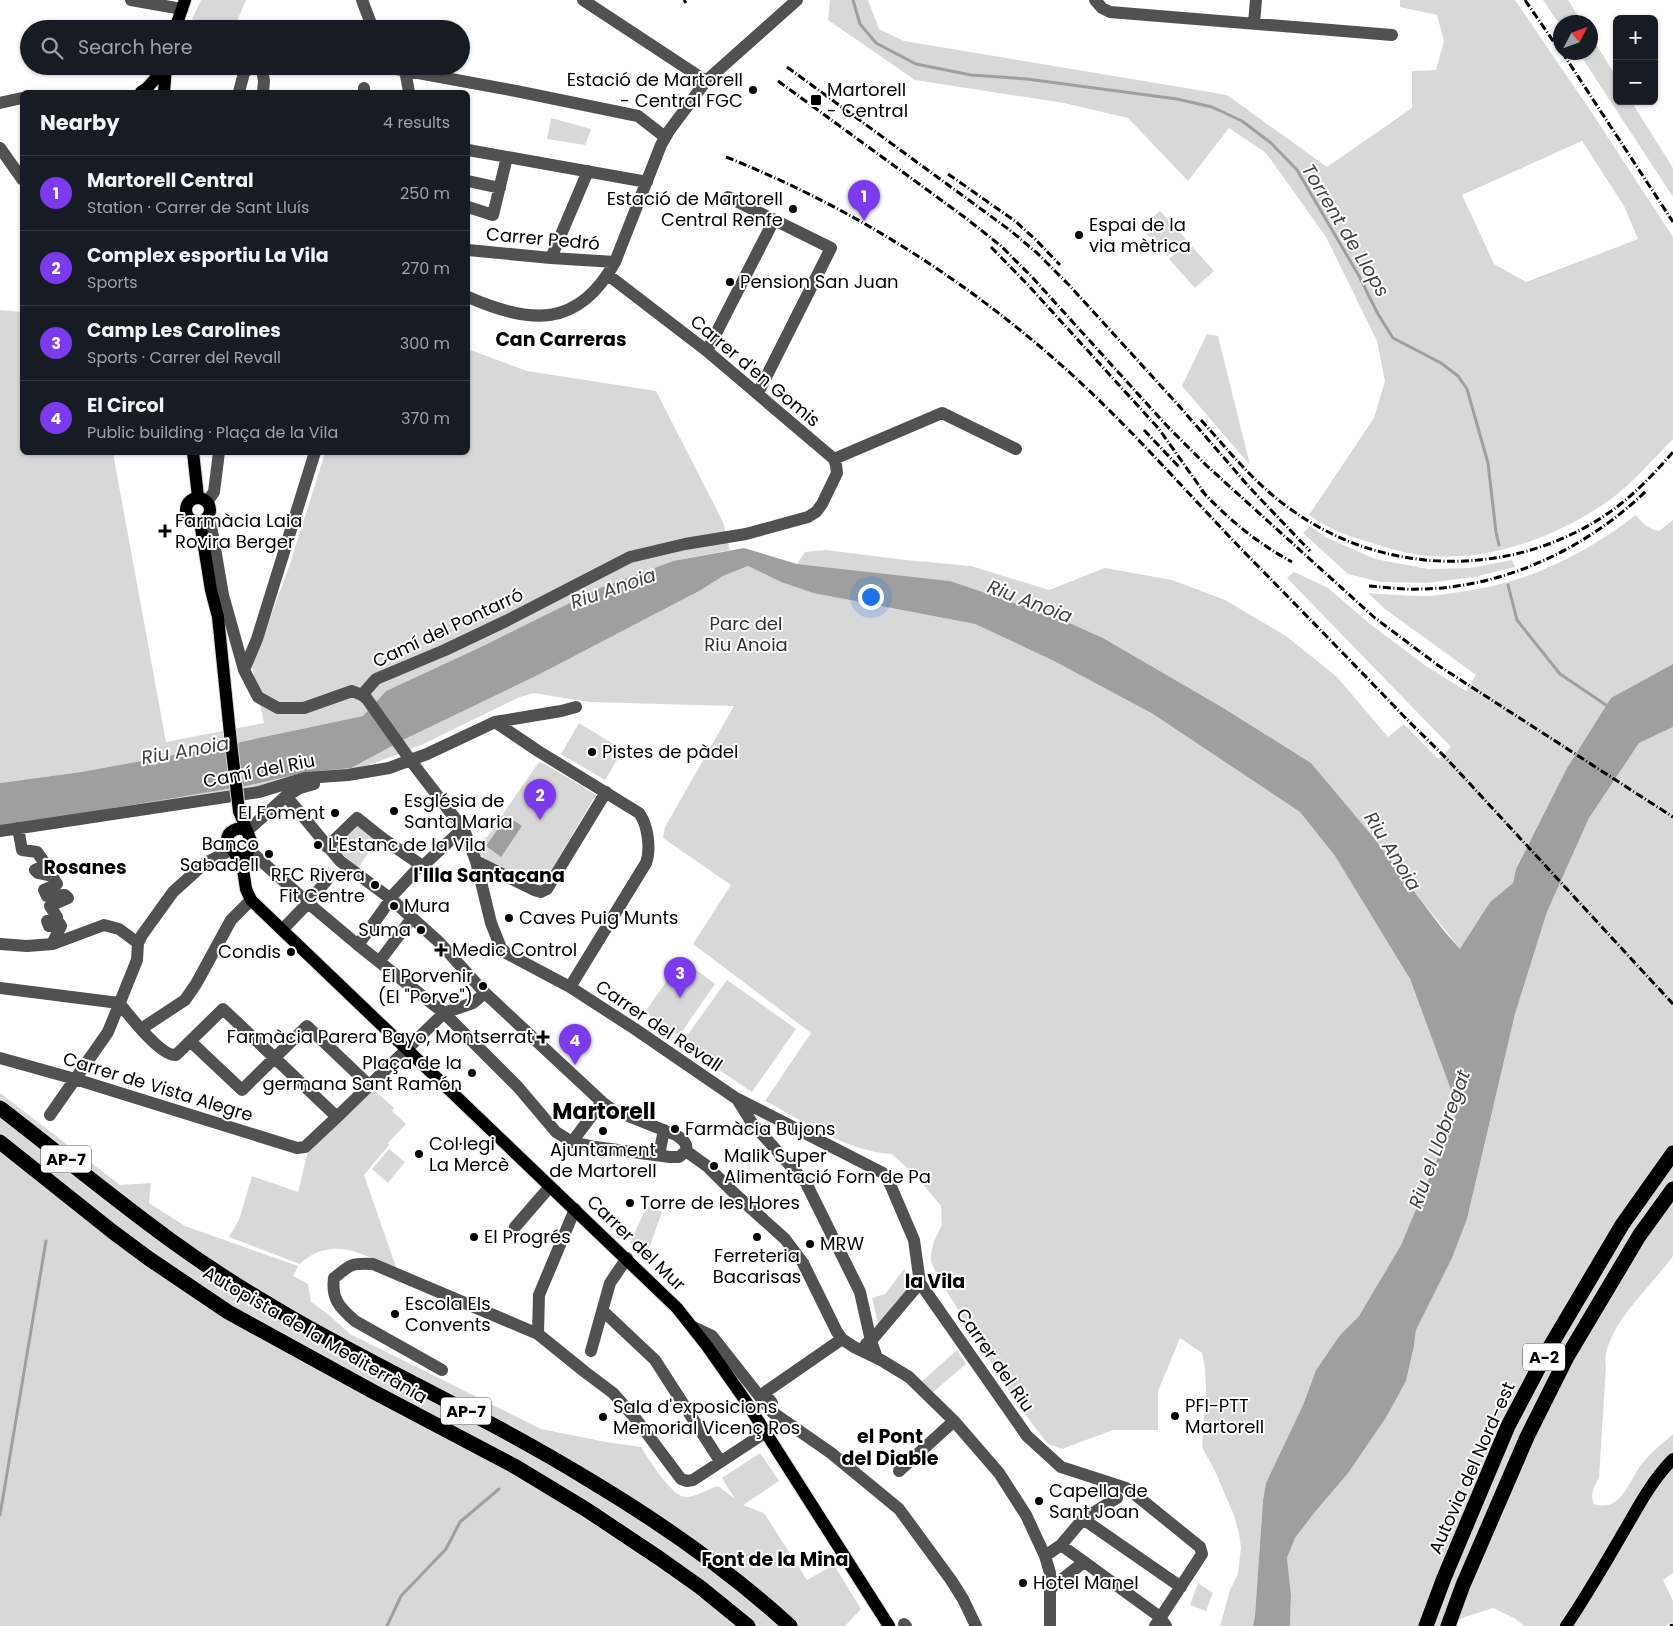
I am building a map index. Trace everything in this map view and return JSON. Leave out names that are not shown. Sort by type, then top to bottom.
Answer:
[{"type":"highway","name":"Autopista de la Mediterrània","points":[[0,1108],[131,1211],[212,1268],[298,1321],[585,1477],[711,1561],[790,1626]]},
{"type":"highway","name":"Autopista de la Mediterrània","points":[[0,1142],[113,1232],[228,1312],[516,1467],[587,1510],[666,1563],[748,1626]]},
{"type":"highway","name":"Autovia del Nord-est","points":[[1426,1626],[1444,1578],[1508,1426],[1548,1350],[1622,1225],[1673,1153]]},
{"type":"highway","name":"A-2","points":[[1448,1626],[1527,1437],[1567,1356],[1639,1236],[1673,1189]]},
{"type":"main road","points":[[178,20],[184,4]]},
{"type":"main road","points":[[144,90],[158,75]]},
{"type":"main road","points":[[163,90],[165,75]]},
{"type":"main road","points":[[144,90],[157,88],[160,90]]},
{"type":"main road","points":[[194,455],[202,500],[210,508],[204,519],[211,590],[217,612],[242,830],[251,841],[243,869]]},
{"type":"main road","points":[[202,500],[190,501],[186,511],[189,518],[204,519]]},
{"type":"main road","points":[[242,830],[229,834],[227,838],[228,846],[243,869]]},
{"type":"main road","points":[[232,851],[238,854],[248,850]]},
{"type":"main road","name":"Carrer del Mur","points":[[243,869],[246,889],[251,900],[627,1258],[677,1308],[722,1366],[889,1626]]},
{"type":"main road","points":[[1566,1626],[1589,1591],[1638,1507],[1656,1479],[1673,1459]]},
{"type":"street","points":[[131,0],[184,4]]},
{"type":"street","points":[[362,0],[370,20]]},
{"type":"street","points":[[583,0],[706,81]]},
{"type":"street","points":[[470,298],[502,310],[551,315],[564,312],[581,304],[596,290],[608,275],[615,262],[666,136],[706,81],[797,0]]},
{"type":"street","points":[[1254,23],[1256,0]]},
{"type":"street","points":[[1096,1],[1102,8],[1110,12],[1392,35]]},
{"type":"street","points":[[240,90],[243,75]]},
{"type":"street","points":[[263,90],[264,75]]},
{"type":"street","points":[[406,75],[409,90]]},
{"type":"street","points":[[430,75],[638,116],[666,136]]},
{"type":"street","points":[[0,103],[20,98]]},
{"type":"street","points":[[0,148],[20,176]]},
{"type":"street","points":[[470,150],[647,182]]},
{"type":"street","points":[[470,208],[493,215],[507,157]]},
{"type":"street","points":[[551,258],[588,172]]},
{"type":"street","points":[[470,181],[500,188]]},
{"type":"street","points":[[728,197],[831,248],[758,393]]},
{"type":"street","points":[[707,351],[774,220]]},
{"type":"street","name":"Carrer Pedró","points":[[470,250],[615,262]]},
{"type":"street","name":"Carrer d'en Gomis","points":[[608,275],[707,351],[834,459]]},
{"type":"street","points":[[834,459],[942,413],[1016,449]]},
{"type":"street","points":[[202,500],[214,492],[219,455]]},
{"type":"street","points":[[244,670],[257,639],[314,455]]},
{"type":"street","name":"Camí del Pontarró","points":[[362,695],[376,679],[498,625],[630,557],[685,544],[746,534],[801,520],[816,512],[822,504],[837,473],[834,459]]},
{"type":"street","points":[[204,519],[212,531],[223,595],[244,670],[258,697],[278,708],[304,708],[352,691],[362,695]]},
{"type":"street","name":"Carrer del Revall","points":[[362,695],[371,703],[400,746],[464,830],[476,860],[491,923],[501,948],[506,953],[570,987],[737,1099],[752,1123],[806,1183],[860,1292],[870,1341],[876,1358]]},
{"type":"street","name":"Camí del Riu","points":[[0,831],[259,792],[305,778],[348,775],[389,768],[411,761],[495,722],[576,707]]},
{"type":"street","points":[[495,722],[538,751],[639,813],[645,823],[648,856],[646,863],[570,987]]},
{"type":"street","points":[[242,830],[286,796],[300,788],[348,775]]},
{"type":"street","points":[[476,860],[534,890],[541,892],[547,889],[606,792]]},
{"type":"street","points":[[248,850],[358,945],[444,1014],[518,1087],[556,1132],[572,1142],[596,1147],[679,1157],[686,1151],[686,1145],[681,1138],[613,1110],[602,1102],[485,993],[439,942],[391,899],[339,863],[286,796]]},
{"type":"street","points":[[327,847],[357,818],[421,865]]},
{"type":"street","points":[[18,828],[22,850],[37,852],[46,865],[35,870],[38,873],[52,876],[57,884],[44,890],[47,896],[65,895],[68,898],[50,906],[57,917],[47,921],[48,926],[60,924],[61,926],[52,944]]},
{"type":"street","points":[[358,945],[393,895],[421,865],[425,864],[458,833],[464,830]]},
{"type":"street","points":[[50,1115],[108,1032],[137,960],[138,943],[142,935],[173,892],[206,863],[232,851]]},
{"type":"street","points":[[282,930],[327,880]]},
{"type":"street","points":[[141,1029],[185,1000],[196,984],[231,920],[251,900]]},
{"type":"street","points":[[379,962],[412,918]]},
{"type":"street","points":[[0,944],[26,946],[52,944],[104,925],[119,929],[138,943]]},
{"type":"street","points":[[0,988],[119,1003],[141,1029],[165,1053],[171,1056],[176,1054],[222,1009],[337,1117],[444,1014],[473,1003],[485,993]]},
{"type":"street","points":[[190,1041],[242,1090],[307,1026],[370,1086]]},
{"type":"street","name":"Carrer de Vista Alegre","points":[[0,1058],[75,1079],[297,1148],[305,1147],[337,1117]]},
{"type":"street","name":"Carrer del Riu","points":[[737,1099],[883,1172],[914,1240],[920,1283],[1027,1436],[1061,1467],[1121,1494],[1200,1547],[1202,1554],[1181,1586]]},
{"type":"street","points":[[572,1142],[602,1102]]},
{"type":"street","points":[[659,1155],[664,1130]]},
{"type":"street","points":[[686,1151],[707,1166],[734,1194],[785,1239],[803,1263],[842,1340],[909,1377],[954,1421],[999,1473],[1026,1515],[1046,1556],[1051,1588],[1050,1626]]},
{"type":"street","points":[[515,1227],[547,1190]]},
{"type":"street","points":[[538,1334],[539,1295],[575,1209]]},
{"type":"street","points":[[591,1351],[610,1283],[627,1258]]},
{"type":"street","points":[[442,1370],[355,1321],[344,1311],[336,1299],[333,1289],[334,1278],[350,1265],[357,1263],[373,1264],[538,1334],[613,1393],[636,1419],[681,1479],[692,1480],[766,1432]]},
{"type":"street","points":[[854,1347],[864,1345],[870,1341],[920,1283]]},
{"type":"street","points":[[603,1311],[655,1360],[720,1461]]},
{"type":"street","points":[[693,1327],[712,1336],[772,1412],[832,1453],[899,1510],[963,1598],[976,1626]]},
{"type":"street","points":[[798,1430],[764,1393],[842,1340]]},
{"type":"street","points":[[899,1470],[954,1421]]},
{"type":"street","points":[[1046,1556],[1061,1544],[1083,1519],[1121,1494]]},
{"type":"street","points":[[1061,1544],[1160,1623],[1181,1586],[1083,1519]]},
{"type":"street","points":[[1051,1588],[1084,1562]]},
{"type":"green space","points":[[201,0],[246,0],[237,20],[192,19]]},
{"type":"green space","points":[[830,0],[868,0],[879,29],[904,41],[1227,95],[1327,167],[1412,108],[1412,71],[1436,70],[1444,41],[1437,15],[1400,7],[1400,0],[1515,0],[1553,56],[1553,60],[1556,60],[1592,113],[1673,237],[1673,439],[1630,483],[1601,506],[1562,528],[1520,545],[1498,551],[1453,557],[1416,554],[1364,541],[1331,528],[1309,515],[1374,418],[1385,381],[1377,341],[1326,237],[1266,153],[1229,128],[1188,181],[1128,118],[1064,103],[915,80],[828,20]],"holes":[[[1582,141],[1624,206],[1638,239],[1526,282],[1494,264],[1462,195]]]},
{"type":"green space","points":[[1543,0],[1568,0],[1578,15],[1553,15]]},
{"type":"green space","points":[[1598,47],[1613,72],[1613,105],[1634,105],[1673,168],[1673,197],[1584,60],[1598,60]]},
{"type":"green space","points":[[551,118],[591,129],[585,145],[547,139]]},
{"type":"green space","points":[[1160,211],[1186,239],[1167,256],[1141,227]]},
{"type":"green space","points":[[1188,242],[1214,271],[1195,288],[1169,259]]},
{"type":"green space","points":[[0,310],[20,312],[20,455],[113,455],[166,742],[264,723],[252,666],[289,567],[324,455],[470,455],[470,350],[527,371],[656,391],[723,522],[730,550],[673,561],[600,588],[483,646],[386,691],[363,716],[212,748],[81,772],[0,783]]},
{"type":"green space","points":[[1207,334],[1218,336],[1250,465],[1182,386]]},
{"type":"green space","points":[[1636,515],[1646,525],[1659,531],[1673,520],[1673,664],[1611,699],[1567,768],[1516,869],[1513,883],[1490,902],[1461,950],[1311,763],[1220,706],[1103,638],[1054,616],[950,581],[797,564],[805,552],[826,550],[971,566],[1049,590],[1105,568],[1172,580],[1225,600],[1286,636],[1337,677],[1388,737],[1404,724],[1438,759],[1451,747],[1287,578],[1294,572],[1328,588],[1370,624],[1426,666],[1466,691],[1476,675],[1385,609],[1368,593],[1428,596],[1478,589],[1502,583],[1526,576],[1572,556]]},
{"type":"green space","points":[[1310,526],[1325,537],[1375,559],[1428,569],[1470,568],[1512,560],[1515,567],[1474,577],[1427,583],[1381,582],[1348,574],[1303,533]]},
{"type":"green space","name":"Parc del Riu Anoia","points":[[748,566],[781,582],[813,593],[975,624],[1052,660],[1153,714],[1300,812],[1335,856],[1410,979],[1458,1109],[1401,1245],[1359,1316],[1340,1335],[1316,1370],[1303,1405],[1266,1483],[1253,1626],[1220,1626],[1230,1590],[1238,1574],[1241,1547],[1234,1515],[1202,1447],[1206,1391],[1202,1353],[1180,1338],[1158,1391],[1158,1430],[1113,1430],[1062,1449],[1047,1443],[1015,1401],[939,1279],[931,1262],[934,1241],[942,1225],[941,1206],[916,1176],[892,1154],[859,1148],[843,1142],[765,1101],[811,1033],[693,944],[731,885],[663,838],[665,827],[734,706],[589,702],[534,693],[520,697],[421,745],[364,767],[247,789],[0,827],[246,786],[308,772],[403,740],[538,675],[701,590],[723,576]]},
{"type":"green space","name":"Pistes de pàdel","points":[[579,723],[623,750],[605,780],[561,754]]},
{"type":"green space","points":[[1673,727],[1673,1256],[1630,1308],[1611,1338],[1606,1353],[1599,1477],[1592,1497],[1594,1504],[1603,1506],[1618,1500],[1645,1461],[1673,1434],[1673,1573],[1663,1580],[1673,1601],[1673,1622],[1665,1626],[1524,1626],[1514,1618],[1493,1608],[1465,1617],[1448,1626],[1290,1626],[1291,1595],[1287,1558],[1295,1538],[1349,1472],[1387,1416],[1406,1381],[1416,1330],[1452,1258],[1467,1219],[1515,1014],[1547,912],[1589,818],[1639,743]]},
{"type":"green space","points":[[539,762],[596,795],[543,884],[538,886],[483,858],[476,841],[487,837]]},
{"type":"green space","points":[[355,823],[377,841],[358,868],[332,845]]},
{"type":"green space","points":[[682,959],[715,984],[679,1036],[645,1012]]},
{"type":"green space","points":[[727,980],[796,1029],[752,1092],[681,1044]]},
{"type":"green space","points":[[373,1089],[394,1108],[392,1111],[406,1124],[388,1143],[389,1145],[364,1175],[397,1270],[355,1252],[334,1249],[312,1255],[300,1264],[229,1237],[239,1220],[252,1176],[298,1192],[308,1151]]},
{"type":"green space","points":[[0,1093],[120,1185],[151,1183],[149,1203],[185,1226],[298,1266],[293,1276],[308,1284],[311,1302],[350,1334],[541,1429],[641,1447],[668,1485],[682,1496],[692,1496],[718,1486],[735,1499],[722,1478],[760,1453],[779,1481],[743,1505],[764,1513],[807,1580],[834,1565],[861,1609],[845,1626],[0,1626]]},
{"type":"green space","points":[[389,1149],[405,1162],[388,1183],[372,1169]]},
{"type":"green space","points":[[647,1206],[662,1212],[646,1257],[630,1243]]},
{"type":"green space","points":[[904,1269],[915,1282],[879,1327],[872,1298],[885,1294]]},
{"type":"green space","points":[[957,1350],[966,1364],[932,1393],[920,1383]]},
{"type":"green space","points":[[1198,1583],[1213,1593],[1206,1611],[1190,1605]]},
{"type":"water","name":"Riu Anoia","points":[[744,548],[797,564],[950,581],[1054,616],[1103,638],[1220,706],[1311,763],[1373,837],[1444,931],[1460,949],[1490,902],[1513,883],[1516,869],[1567,768],[1611,698],[1673,664],[1673,727],[1639,743],[1589,818],[1547,912],[1515,1014],[1467,1219],[1452,1258],[1416,1330],[1406,1381],[1387,1416],[1349,1472],[1295,1538],[1287,1558],[1291,1595],[1290,1626],[1253,1626],[1266,1483],[1303,1405],[1316,1370],[1340,1335],[1359,1316],[1401,1245],[1458,1109],[1410,979],[1335,856],[1300,812],[1153,714],[1052,660],[975,624],[813,593],[781,582],[748,566],[723,576],[701,590],[538,675],[403,740],[351,768],[308,772],[246,786],[0,827],[0,783],[81,772],[212,748],[363,716],[386,691],[483,646],[600,588],[673,561]]},
{"type":"water","points":[[507,816],[522,826],[501,857],[486,846]]},
{"type":"waterway","name":"Torrent de Llops","points":[[853,0],[860,24],[876,43],[916,64],[971,75],[1027,79],[1177,99],[1212,107],[1242,121],[1271,143],[1297,170],[1393,338],[1441,363],[1458,376],[1467,389],[1488,463],[1499,545]]},
{"type":"waterway","name":"Torrent de Llops","points":[[1508,585],[1517,620],[1560,674],[1609,707]]},
{"type":"waterway","points":[[0,1515],[46,1241]]},
{"type":"waterway","points":[[387,1626],[401,1596],[446,1549],[460,1522],[499,1489]]},
{"type":"tunnel","points":[[327,880],[337,865]]},
{"type":"railway","points":[[1525,0],[1553,41]]},
{"type":"railway","points":[[1567,60],[1673,222]]},
{"type":"railway","points":[[787,67],[1011,231],[1037,253],[1069,285],[1180,407],[1250,488],[1310,551]]},
{"type":"railway","points":[[778,81],[1001,246],[1032,277],[1167,426],[1207,466],[1375,618],[1439,666],[1673,817]]},
{"type":"railway","points":[[726,157],[819,199],[907,249],[990,307],[1068,371],[1137,439],[1248,556],[1446,758],[1673,1004]]},
{"type":"railway","points":[[948,174],[1015,221],[1060,265]]},
{"type":"railway","points":[[991,247],[1159,429],[1205,494]]},
{"type":"railway","points":[[1201,420],[1243,467],[1277,499],[1326,531],[1365,547],[1406,557],[1447,561],[1489,559],[1530,550],[1570,535],[1607,514],[1634,493],[1673,452]]},
{"type":"railway","points":[[1144,430],[1180,468]]},
{"type":"railway","points":[[1201,490],[1244,530],[1292,562]]},
{"type":"railway","points":[[1369,586],[1400,589],[1450,587],[1481,582],[1512,573],[1571,547],[1624,511],[1647,490]]},
{"type":"place","name":"Estació de Martorell - Central FGC","points":[[753,90]]},
{"type":"place","name":"Martorell - Central","points":[[816,100]]},
{"type":"place","name":"Estació de Martorell Central Renfe","points":[[793,209]]},
{"type":"place","name":"Martorell Central","points":[[864,221]]},
{"type":"place","name":"Espai de la via mètrica","points":[[1079,235]]},
{"type":"place","name":"Pension San Juan","points":[[730,282]]},
{"type":"place","name":"Farmàcia Laia Rovira Berger","points":[[165,531]]},
{"type":"place","name":"Pistes de pàdel","points":[[592,752]]},
{"type":"place","name":"Església de Santa Maria","points":[[394,811]]},
{"type":"place","name":"El Foment","points":[[335,813]]},
{"type":"place","name":"Complex esportiu La Vila","points":[[540,820]]},
{"type":"place","name":"L'Estanc de la Vila","points":[[318,845]]},
{"type":"place","name":"Banco Sabadell","points":[[269,854]]},
{"type":"place","name":"RFC Rivera Fit Centre","points":[[375,885]]},
{"type":"place","name":"Mura","points":[[394,906]]},
{"type":"place","name":"Caves Puig Munts","points":[[509,918]]},
{"type":"place","name":"Suma","points":[[421,930]]},
{"type":"place","name":"Medic Control","points":[[441,950]]},
{"type":"place","name":"Condis","points":[[291,952]]},
{"type":"place","name":"El Porvenir (El \"Porve\")","points":[[483,986]]},
{"type":"place","name":"Camp Les Carolines","points":[[680,998]]},
{"type":"place","name":"Farmàcia Parera Bayo, Montserrat","points":[[543,1037]]},
{"type":"place","name":"El Circol","points":[[575,1065]]},
{"type":"place","name":"Plaça de la germana Sant Ramón","points":[[472,1073]]},
{"type":"place","name":"Farmàcia Bujons","points":[[675,1129]]},
{"type":"place","name":"Ajuntament de Martorell","points":[[603,1131]]},
{"type":"place","name":"Col·legi La Mercè","points":[[419,1154]]},
{"type":"place","name":"Malik Super Alimentació Forn de Pa","points":[[714,1166]]},
{"type":"place","name":"Torre de les Hores","points":[[630,1203]]},
{"type":"place","name":"El Progrés","points":[[474,1237]]},
{"type":"place","name":"Ferreteria Bacarisas","points":[[757,1237]]},
{"type":"place","name":"MRW","points":[[810,1244]]},
{"type":"place","name":"Escola Els Convents","points":[[395,1314]]},
{"type":"place","name":"PFI-PTT Martorell","points":[[1175,1416]]},
{"type":"place","name":"Sala d'exposicions Memorial Vicenç Ros","points":[[603,1417]]},
{"type":"place","name":"Capella de Sant Joan","points":[[1039,1501]]},
{"type":"place","name":"Hotel Manel","points":[[1023,1583]]},
{"type":"district","name":"Can Carreras","points":[[561,339]]},
{"type":"district","name":"Rosanes","points":[[85,867]]},
{"type":"district","name":"l'Illa Santacana","points":[[489,875]]},
{"type":"district","name":"Martorell","points":[[604,1111]]},
{"type":"district","name":"la Vila","points":[[935,1281]]},
{"type":"district","name":"el Pont del Diable","points":[[890,1447]]},
{"type":"district","name":"Font de la Mina","points":[[775,1559]]},
{"type":"water label","name":"Riu el Llobregat","points":[[1439,1139]]}]
